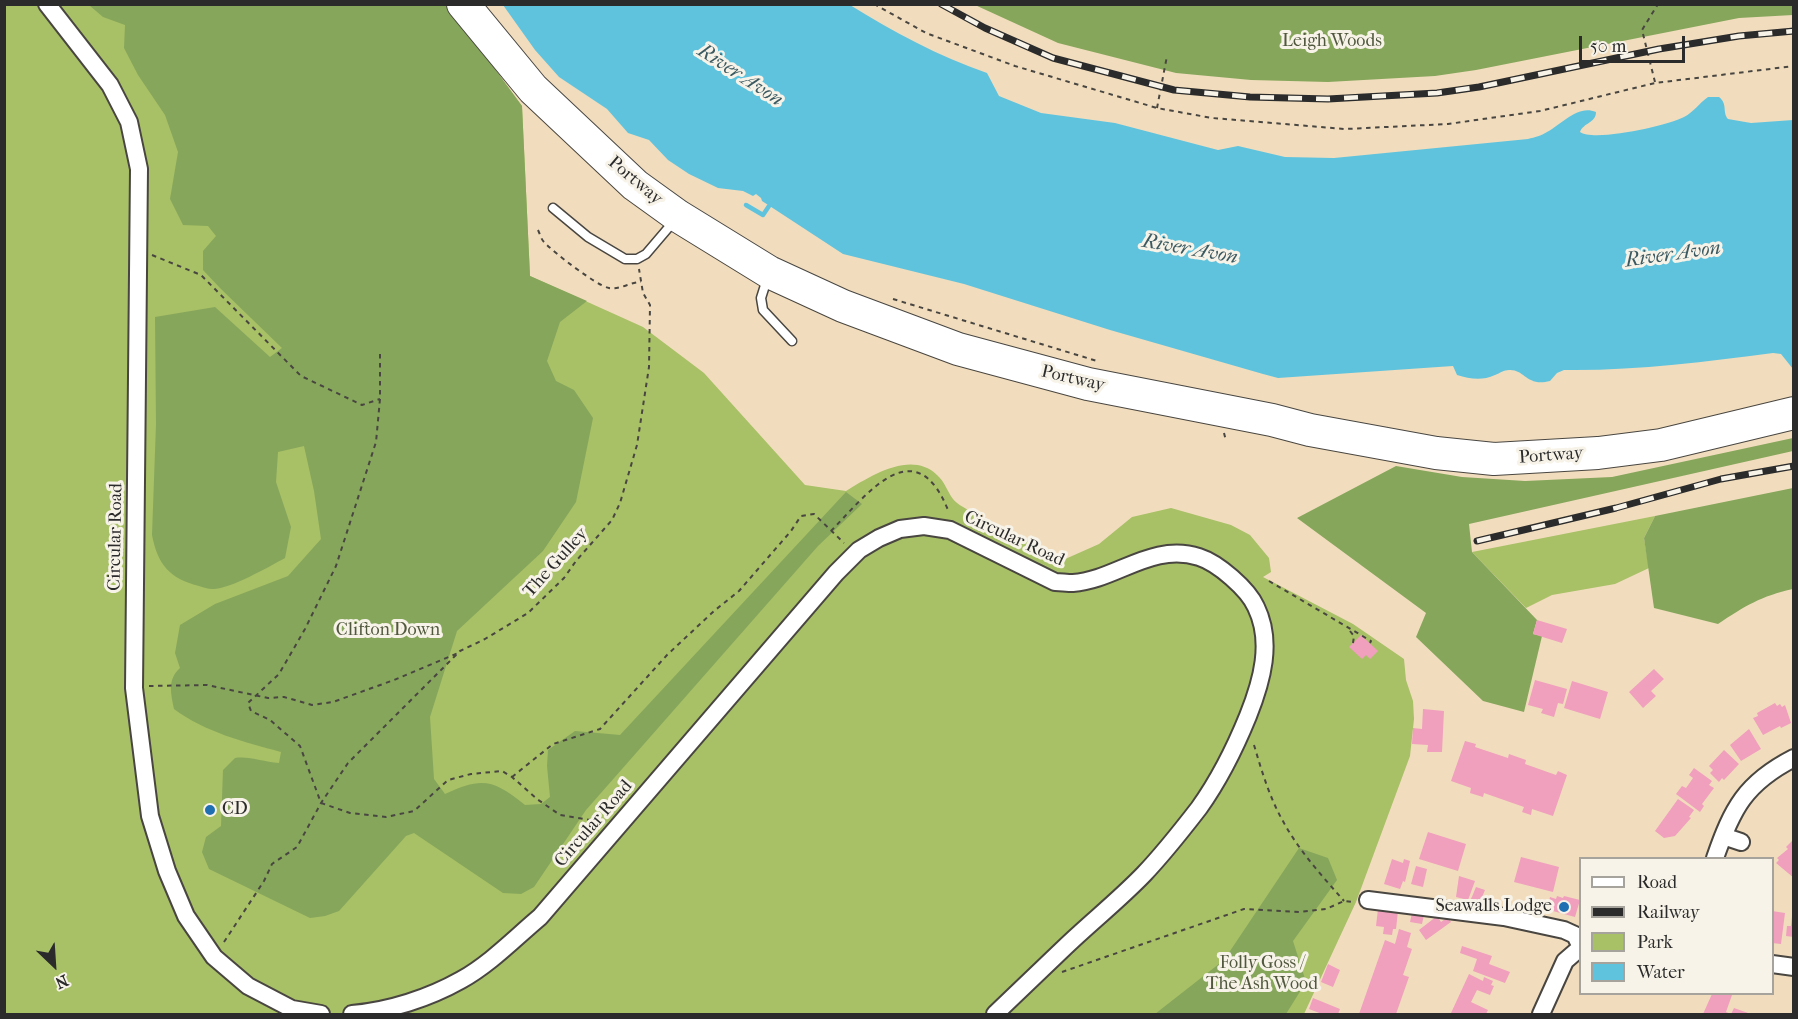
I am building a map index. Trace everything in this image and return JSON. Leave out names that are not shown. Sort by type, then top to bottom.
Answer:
[{"type":"highway","name":"Portway","points":[[463,4],[533,88],[635,185],[678,216],[769,272],[864,314],[958,349],[1088,384],[1272,420],[1310,430],[1436,453],[1494,459],[1661,445],[1794,412]]},
{"type":"street","name":"Circular Road","points":[[47,4],[110,85],[129,122],[139,169],[134,688],[150,816],[167,871],[186,916],[214,957],[248,986],[292,1009],[321,1014]]},
{"type":"street","name":"Circular Road","points":[[352,1014],[413,1001],[462,980],[499,953],[540,917],[836,573],[859,550],[879,538],[900,528],[924,526],[950,530],[1054,582],[1064,583],[1097,577],[1168,553],[1185,553],[1202,557],[1242,587],[1253,601],[1263,622],[1265,654],[1258,691],[1234,750],[1199,807],[1144,874],[995,1014]]},
{"type":"street","points":[[1715,857],[1738,804],[1752,786],[1760,778],[1794,758]]},
{"type":"street","points":[[1723,836],[1741,842]]},
{"type":"street","points":[[1368,900],[1504,917],[1564,930],[1575,935],[1579,942]]},
{"type":"street","points":[[1541,1014],[1565,962],[1579,948]]},
{"type":"street","points":[[1774,964],[1794,967]]},
{"type":"lane","points":[[553,208],[588,237],[625,259],[637,259],[650,251],[678,216]]},
{"type":"lane","points":[[769,272],[761,298],[763,310],[792,341]]},
{"type":"path","points":[[874,4],[926,33],[1004,62],[1157,108],[1212,118],[1345,129],[1448,124],[1540,111],[1655,83],[1794,66]]},
{"type":"path","points":[[1655,83],[1642,30],[1658,4]]},
{"type":"path","points":[[1157,108],[1167,56]]},
{"type":"path","points":[[538,230],[543,241],[596,282],[608,288],[617,288],[633,282],[641,282]]},
{"type":"path","points":[[147,252],[201,275],[301,376],[362,405],[380,399]]},
{"type":"path","name":"The Gulley","points":[[221,947],[264,881],[272,864],[297,847],[321,803],[348,763],[460,651],[528,614],[564,578],[612,520],[620,503],[637,445],[649,367],[650,305],[643,293],[637,259]]},
{"type":"path","name":"Portway","points":[[892,298],[1100,362]]},
{"type":"path","points":[[380,354],[380,399],[376,442],[336,566],[305,629],[279,674],[248,703],[251,711],[270,720],[300,746],[321,803],[350,813],[386,817],[414,811],[448,780],[471,774],[501,771],[560,815],[606,823]]},
{"type":"path","points":[[831,531],[890,475],[906,470],[922,474],[942,496],[948,510]]},
{"type":"path","points":[[512,777],[553,744],[600,729],[667,655],[739,591],[791,531],[801,516],[814,514],[848,547]]},
{"type":"path","points":[[1269,581],[1371,641],[1370,643]]},
{"type":"path","points":[[1348,629],[1354,636],[1353,644]]},
{"type":"path","points":[[134,688],[173,684],[207,685],[260,696],[284,697],[312,705],[333,702],[394,680],[460,651]]},
{"type":"path","points":[[1252,739],[1268,790],[1284,823],[1310,862],[1344,901]]},
{"type":"path","points":[[1057,974],[1244,909],[1299,912],[1326,909],[1344,901],[1368,900]]},
{"type":"green space","name":"Leigh Woods","points":[[1793,4],[1793,15],[1739,18],[1476,70],[1435,76],[1328,82],[1251,80],[1176,73],[1058,43],[975,5]]},
{"type":"green space","name":"Clifton Down","points":[[5,5],[448,5],[522,106],[530,276],[643,327],[704,373],[805,485],[846,491],[891,468],[915,465],[927,468],[940,478],[953,499],[960,505],[1063,560],[1099,544],[1132,517],[1171,508],[1231,525],[1250,535],[1269,558],[1271,572],[1263,577],[1353,624],[1404,659],[1406,680],[1413,701],[1414,719],[1410,756],[1356,902],[1304,1014],[5,1014]]},
{"type":"green space","points":[[89,5],[448,5],[522,106],[530,276],[587,301],[560,322],[547,361],[556,381],[574,390],[593,418],[576,502],[543,551],[457,631],[430,717],[434,779],[445,794],[469,785],[487,783],[504,790],[525,805],[541,804],[550,797],[548,750],[575,731],[620,735],[846,492],[862,504],[818,546],[586,810],[534,887],[521,894],[503,893],[414,833],[406,836],[339,911],[325,916],[310,918],[209,869],[202,852],[206,837],[221,826],[223,770],[235,758],[279,763],[281,752],[212,730],[174,709],[171,687],[173,677],[180,668],[175,653],[180,625],[215,604],[288,576],[321,539],[304,446],[278,452],[276,482],[291,527],[285,558],[239,582],[212,589],[180,579],[166,569],[158,554],[152,535],[156,424],[155,317],[215,307],[270,357],[282,348],[203,270],[203,251],[216,236],[208,226],[183,225],[170,199],[178,152],[165,115],[138,75],[124,48],[125,25],[103,17]]},
{"type":"green space","points":[[1793,438],[1793,451],[1469,524],[1472,552],[1537,620],[1533,634],[1542,636],[1524,712],[1483,701],[1416,637],[1426,613],[1297,518],[1396,466],[1462,477],[1525,481],[1612,477]]},
{"type":"green space","points":[[1793,488],[1793,589],[1754,602],[1718,624],[1654,608],[1644,538],[1655,516]]},
{"type":"green space","points":[[1655,516],[1644,538],[1649,568],[1615,584],[1552,595],[1526,608],[1472,552]]},
{"type":"green space","name":"Folly Goss / The Ash Wood","points":[[1299,848],[1328,858],[1337,880],[1293,941],[1306,982],[1286,1014],[1155,1014],[1224,960]]},
{"type":"water","name":"River Avon","points":[[503,5],[850,5],[917,43],[987,73],[999,96],[1041,113],[1115,123],[1218,150],[1238,146],[1285,157],[1334,158],[1528,139],[1545,133],[1570,116],[1589,110],[1596,112],[1595,116],[1580,132],[1588,135],[1615,134],[1675,121],[1688,115],[1708,97],[1719,97],[1723,102],[1728,119],[1751,123],[1793,120],[1793,369],[1781,354],[1773,353],[1695,363],[1564,370],[1557,373],[1550,381],[1542,382],[1531,380],[1514,370],[1485,378],[1467,378],[1457,375],[1453,366],[1278,378],[1263,374],[1110,330],[964,284],[843,254],[762,201],[756,194],[753,196],[743,191],[718,188],[689,174],[668,160],[649,140],[628,133],[607,109],[559,77],[535,50]]},
{"type":"building","points":[[1537,620],[1567,629],[1562,643],[1533,634]]},
{"type":"building","points":[[1361,635],[1378,651],[1370,659],[1366,655],[1362,659],[1349,647]]},
{"type":"building","points":[[1654,669],[1664,679],[1651,691],[1656,696],[1643,708],[1629,692]]},
{"type":"building","points":[[1535,680],[1567,689],[1563,704],[1558,703],[1554,717],[1541,713],[1543,709],[1528,705]]},
{"type":"building","points":[[1572,681],[1608,692],[1600,719],[1564,708]]},
{"type":"building","points":[[1775,703],[1782,707],[1785,705],[1791,723],[1763,735],[1753,718],[1758,716],[1757,713]]},
{"type":"building","points":[[1423,709],[1444,711],[1442,752],[1427,752],[1428,745],[1412,744],[1413,728],[1422,729]]},
{"type":"building","points":[[1749,729],[1761,749],[1741,761],[1730,745]]},
{"type":"building","points":[[1465,741],[1476,744],[1475,747],[1508,758],[1509,754],[1526,760],[1525,764],[1556,775],[1558,771],[1567,775],[1553,816],[1532,809],[1531,815],[1522,812],[1524,807],[1484,793],[1483,797],[1470,793],[1471,788],[1451,781]]},
{"type":"building","points":[[1724,750],[1739,764],[1724,780],[1722,778],[1719,782],[1710,773],[1713,770],[1709,766]]},
{"type":"building","points":[[1694,768],[1712,781],[1709,785],[1714,788],[1702,804],[1704,806],[1700,812],[1676,794],[1682,786],[1686,788],[1693,778],[1689,775]]},
{"type":"building","points":[[1678,799],[1694,810],[1689,817],[1691,818],[1675,836],[1664,838],[1655,831]]},
{"type":"building","points":[[1428,832],[1466,844],[1458,871],[1419,859]]},
{"type":"building","points":[[1794,839],[1794,878],[1776,863],[1779,860],[1777,858],[1788,849],[1786,847]]},
{"type":"building","points":[[1521,857],[1559,867],[1553,892],[1514,882]]},
{"type":"building","points":[[1392,859],[1403,863],[1404,859],[1410,861],[1405,882],[1403,881],[1400,889],[1384,884]]},
{"type":"building","points":[[1416,866],[1427,869],[1423,887],[1411,884]]},
{"type":"building","points":[[1459,876],[1475,881],[1468,900],[1456,897]]},
{"type":"building","points":[[1476,887],[1485,890],[1480,902],[1471,899]]},
{"type":"building","name":"Seawalls Lodge","points":[[1557,896],[1563,898],[1564,896],[1579,900],[1575,917],[1553,911],[1554,908],[1548,906],[1550,897],[1556,899]]},
{"type":"building","points":[[1378,909],[1398,911],[1396,929],[1393,929],[1392,935],[1383,934],[1384,927],[1376,926]]},
{"type":"building","points":[[1774,911],[1785,913],[1781,944],[1774,943]]},
{"type":"building","points":[[1412,913],[1424,915],[1422,924],[1410,922]]},
{"type":"building","points":[[1437,916],[1441,922],[1448,917],[1451,922],[1426,940],[1419,930]]},
{"type":"building","points":[[1792,916],[1794,917],[1794,937],[1786,936],[1787,926],[1791,926]]},
{"type":"building","points":[[1399,929],[1411,933],[1407,947],[1412,949],[1403,975],[1409,977],[1396,1014],[1359,1014],[1385,940],[1395,944]]},
{"type":"building","points":[[1462,946],[1492,956],[1489,964],[1510,972],[1505,983],[1473,971],[1477,959],[1460,953]]},
{"type":"building","points":[[1328,964],[1340,970],[1333,987],[1321,982]]},
{"type":"building","points":[[1469,974],[1483,981],[1484,977],[1493,981],[1491,985],[1494,986],[1490,995],[1477,990],[1471,1002],[1488,1010],[1486,1014],[1451,1013]]},
{"type":"building","points":[[1712,995],[1732,995],[1726,1012],[1731,1014],[1703,1014]]},
{"type":"building","points":[[1313,998],[1340,1009],[1338,1014],[1322,1014],[1309,1009]]},
{"type":"building","points":[[1734,1008],[1751,1014],[1731,1014]]},
{"type":"waterway","points":[[746,205],[763,215],[769,206]]},
{"type":"railway","points":[[941,4],[985,28],[1053,58],[1174,90],[1250,97],[1328,99],[1437,93],[1479,87],[1659,49],[1739,36],[1794,31]]},
{"type":"railway","points":[[1477,541],[1616,508],[1721,479],[1794,466]]},
{"type":"place","name":"CD","points":[[210,810]]},
{"type":"place","name":"Seawalls Lodge","points":[[1564,907]]}]
